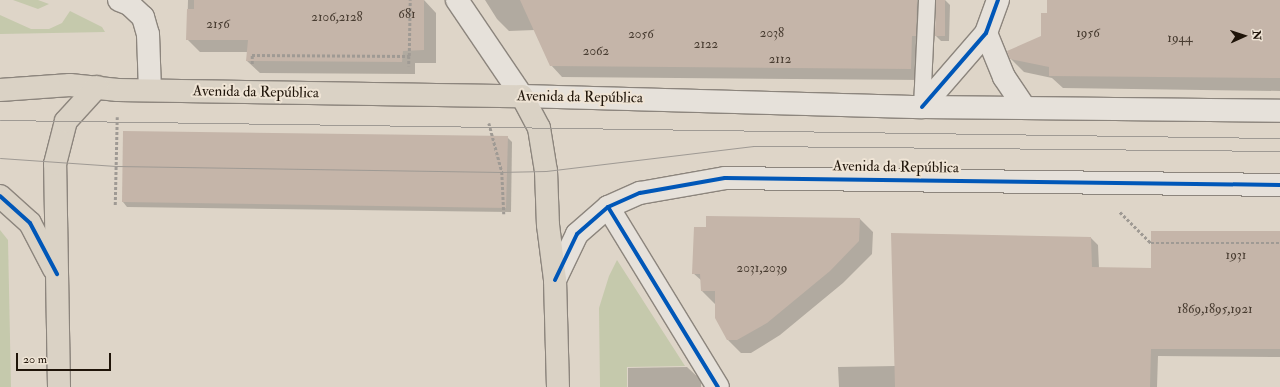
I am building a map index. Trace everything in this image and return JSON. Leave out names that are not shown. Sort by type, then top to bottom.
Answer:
[{"type":"main road","points":[[119,0],[129,4],[143,17],[148,34],[150,90]]},
{"type":"main road","points":[[458,0],[522,96],[540,135],[546,171],[548,224],[555,280],[558,387]]},
{"type":"main road","points":[[922,107],[986,33],[998,0]]},
{"type":"main road","points":[[986,33],[1004,77],[1024,107]]},
{"type":"main road","name":"Avenida da República","points":[[0,90],[70,85],[150,90],[522,96],[922,107],[1280,111]]},
{"type":"main road","points":[[59,387],[55,164],[66,121],[97,87]]},
{"type":"main road","name":"Avenida da República","points":[[555,280],[577,234],[608,207],[640,193],[725,178],[1280,185]]},
{"type":"main road","points":[[0,196],[30,223],[57,274]]},
{"type":"main road","points":[[608,207],[718,387]]},
{"type":"lane","points":[[922,107],[927,0]]},
{"type":"path","points":[[409,69],[410,0]]},
{"type":"path","points":[[252,61],[252,56],[409,56]]},
{"type":"path","points":[[115,205],[117,110]]},
{"type":"path","points":[[488,120],[502,172],[504,214]]},
{"type":"path","points":[[1118,210],[1151,244],[1280,243]]},
{"type":"green space","points":[[13,0],[38,0],[49,4],[38,9]]},
{"type":"green space","points":[[70,11],[102,27],[105,32],[0,34],[0,15],[31,29],[49,29],[62,23]]},
{"type":"green space","points":[[0,230],[8,240],[11,387],[0,387]]},
{"type":"green space","points":[[617,260],[685,366],[627,367],[627,387],[600,387],[599,308],[609,276]]},
{"type":"building","points":[[194,0],[424,0],[424,50],[403,51],[402,62],[246,61],[248,40],[186,40],[187,9],[194,9]]},
{"type":"building","points":[[520,0],[917,0],[916,36],[912,36],[911,69],[550,66]]},
{"type":"building","points":[[936,0],[945,0],[945,36],[935,36]]},
{"type":"building","points":[[1047,0],[1280,0],[1280,78],[1049,76],[1049,67],[1010,59],[1007,51],[1041,36],[1041,13],[1047,13]]},
{"type":"building","points":[[123,131],[508,136],[506,208],[122,202]]},
{"type":"building","points":[[706,216],[860,218],[859,241],[830,271],[767,323],[737,340],[727,340],[715,318],[715,291],[701,291],[700,274],[692,274],[694,227],[706,227]]},
{"type":"building","points":[[1151,231],[1280,231],[1280,349],[1151,349],[1150,387],[895,387],[891,233],[1091,237],[1092,267],[1151,268]]},
{"type":"tram line","points":[[0,120],[1280,138]]},
{"type":"tram line","points":[[0,158],[116,166],[502,172],[546,171],[753,146],[1280,151]]},
{"type":"cycle path","points":[[922,107],[986,33],[998,0]]},
{"type":"cycle path","points":[[555,280],[577,234],[608,207],[640,193],[725,178],[1280,185]]},
{"type":"cycle path","points":[[0,196],[30,223],[57,274]]},
{"type":"cycle path","points":[[608,207],[718,387]]}]
